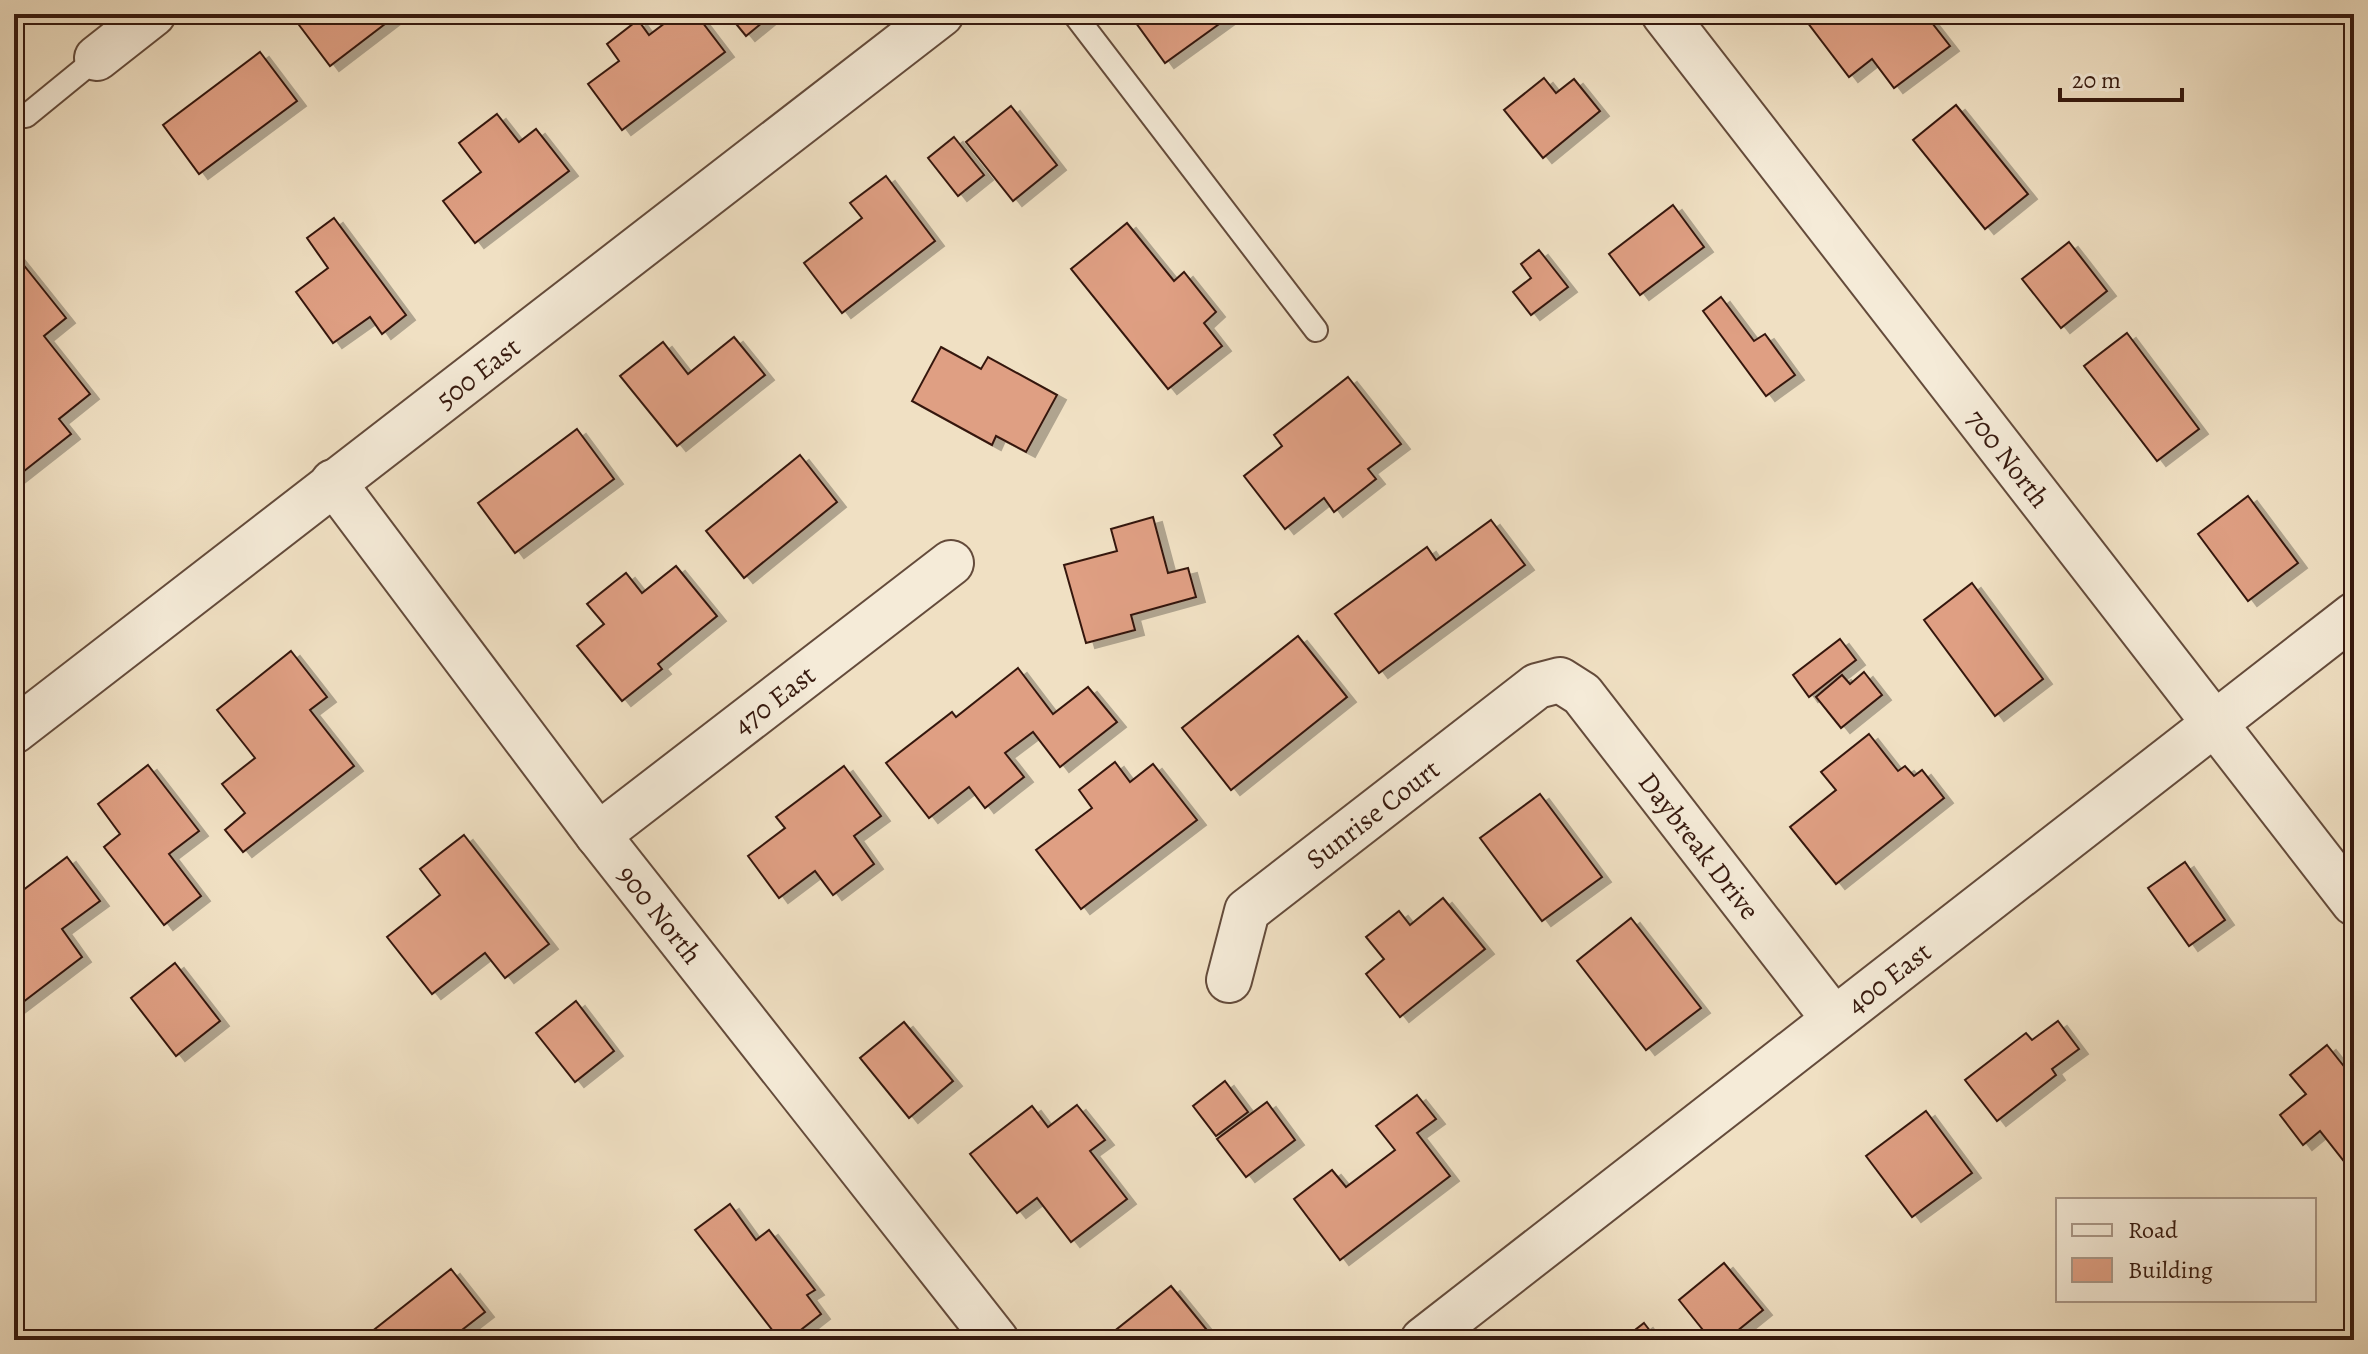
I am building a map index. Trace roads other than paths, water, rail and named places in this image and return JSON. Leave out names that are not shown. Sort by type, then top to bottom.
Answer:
[{"type":"street","points":[[97,58],[153,14]]},
{"type":"street","name":"500 East","points":[[14,731],[941,14]]},
{"type":"street","name":"700 North","points":[[1664,14],[2354,903]]},
{"type":"street","name":"900 North","points":[[333,482],[598,835],[996,1340]]},
{"type":"street","name":"470 East","points":[[598,835],[951,563]]},
{"type":"street","name":"400 East","points":[[1423,1340],[2354,615]]},
{"type":"street","name":"Sunrise Court","points":[[1229,980],[1247,911],[1537,686],[1560,680]]},
{"type":"street","name":"Daybreak Drive","points":[[1560,680],[1582,694],[1834,1019]]},
{"type":"lane","points":[[1074,14],[1316,330]]},
{"type":"lane","points":[[26,116],[97,58]]}]
